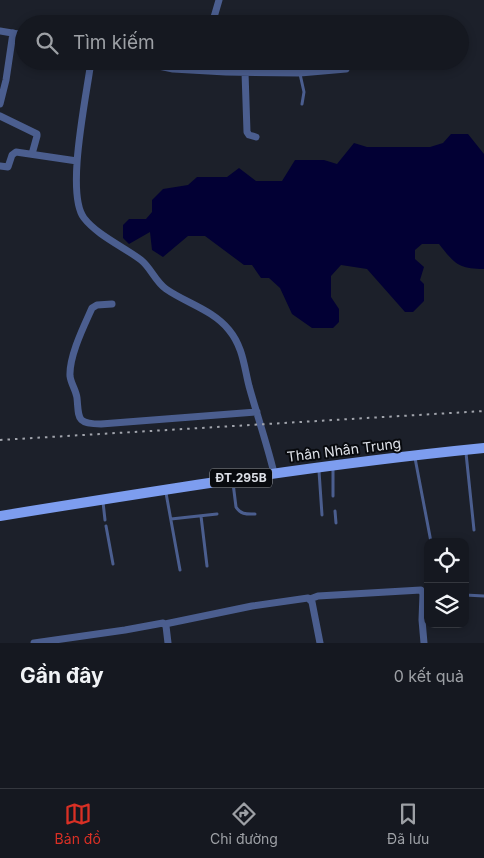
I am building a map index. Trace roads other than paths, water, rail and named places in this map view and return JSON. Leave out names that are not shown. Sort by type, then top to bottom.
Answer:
[{"type":"main road","name":"Thân Nhân Trung","points":[[0,516],[274,473],[484,448]]},
{"type":"street","points":[[215,15],[219,0]]},
{"type":"street","points":[[0,31],[13,33],[6,80],[0,104]]},
{"type":"street","points":[[91,70],[77,161],[76,191],[82,215],[92,226],[141,260],[164,287],[213,316],[229,330],[241,350],[274,473]]},
{"type":"street","points":[[190,70],[300,74],[337,70]]},
{"type":"street","points":[[245,72],[247,132],[249,135],[256,137]]},
{"type":"street","points":[[0,116],[37,134],[32,154]]},
{"type":"street","points":[[0,166],[8,168],[12,155],[16,152],[77,161]]},
{"type":"street","points":[[112,304],[97,304],[94,306],[73,356],[70,378],[77,397],[77,413],[87,423],[101,424],[257,412]]},
{"type":"street","points":[[34,643],[116,632],[160,623],[165,624],[252,606],[310,599],[318,596],[389,590],[424,592]]},
{"type":"street","points":[[310,599],[320,643]]},
{"type":"street","points":[[424,601],[422,620],[424,643]]},
{"type":"street","points":[[165,624],[168,643]]},
{"type":"lane","points":[[300,74],[304,92],[302,104]]},
{"type":"lane","points":[[466,450],[474,530]]},
{"type":"lane","points":[[415,455],[430,538]]},
{"type":"lane","points":[[332,466],[334,496]]},
{"type":"lane","points":[[318,467],[322,515]]},
{"type":"lane","points":[[233,480],[238,510],[242,514],[255,514]]},
{"type":"lane","points":[[165,490],[180,570]]},
{"type":"lane","points":[[102,499],[105,520]]},
{"type":"lane","points":[[335,511],[336,523]]},
{"type":"lane","points":[[171,519],[217,514]]},
{"type":"lane","points":[[201,516],[207,566]]},
{"type":"lane","points":[[106,526],[113,564]]},
{"type":"lane","points":[[469,594],[484,596]]},
{"type":"railway","points":[[0,440],[484,411]]}]
